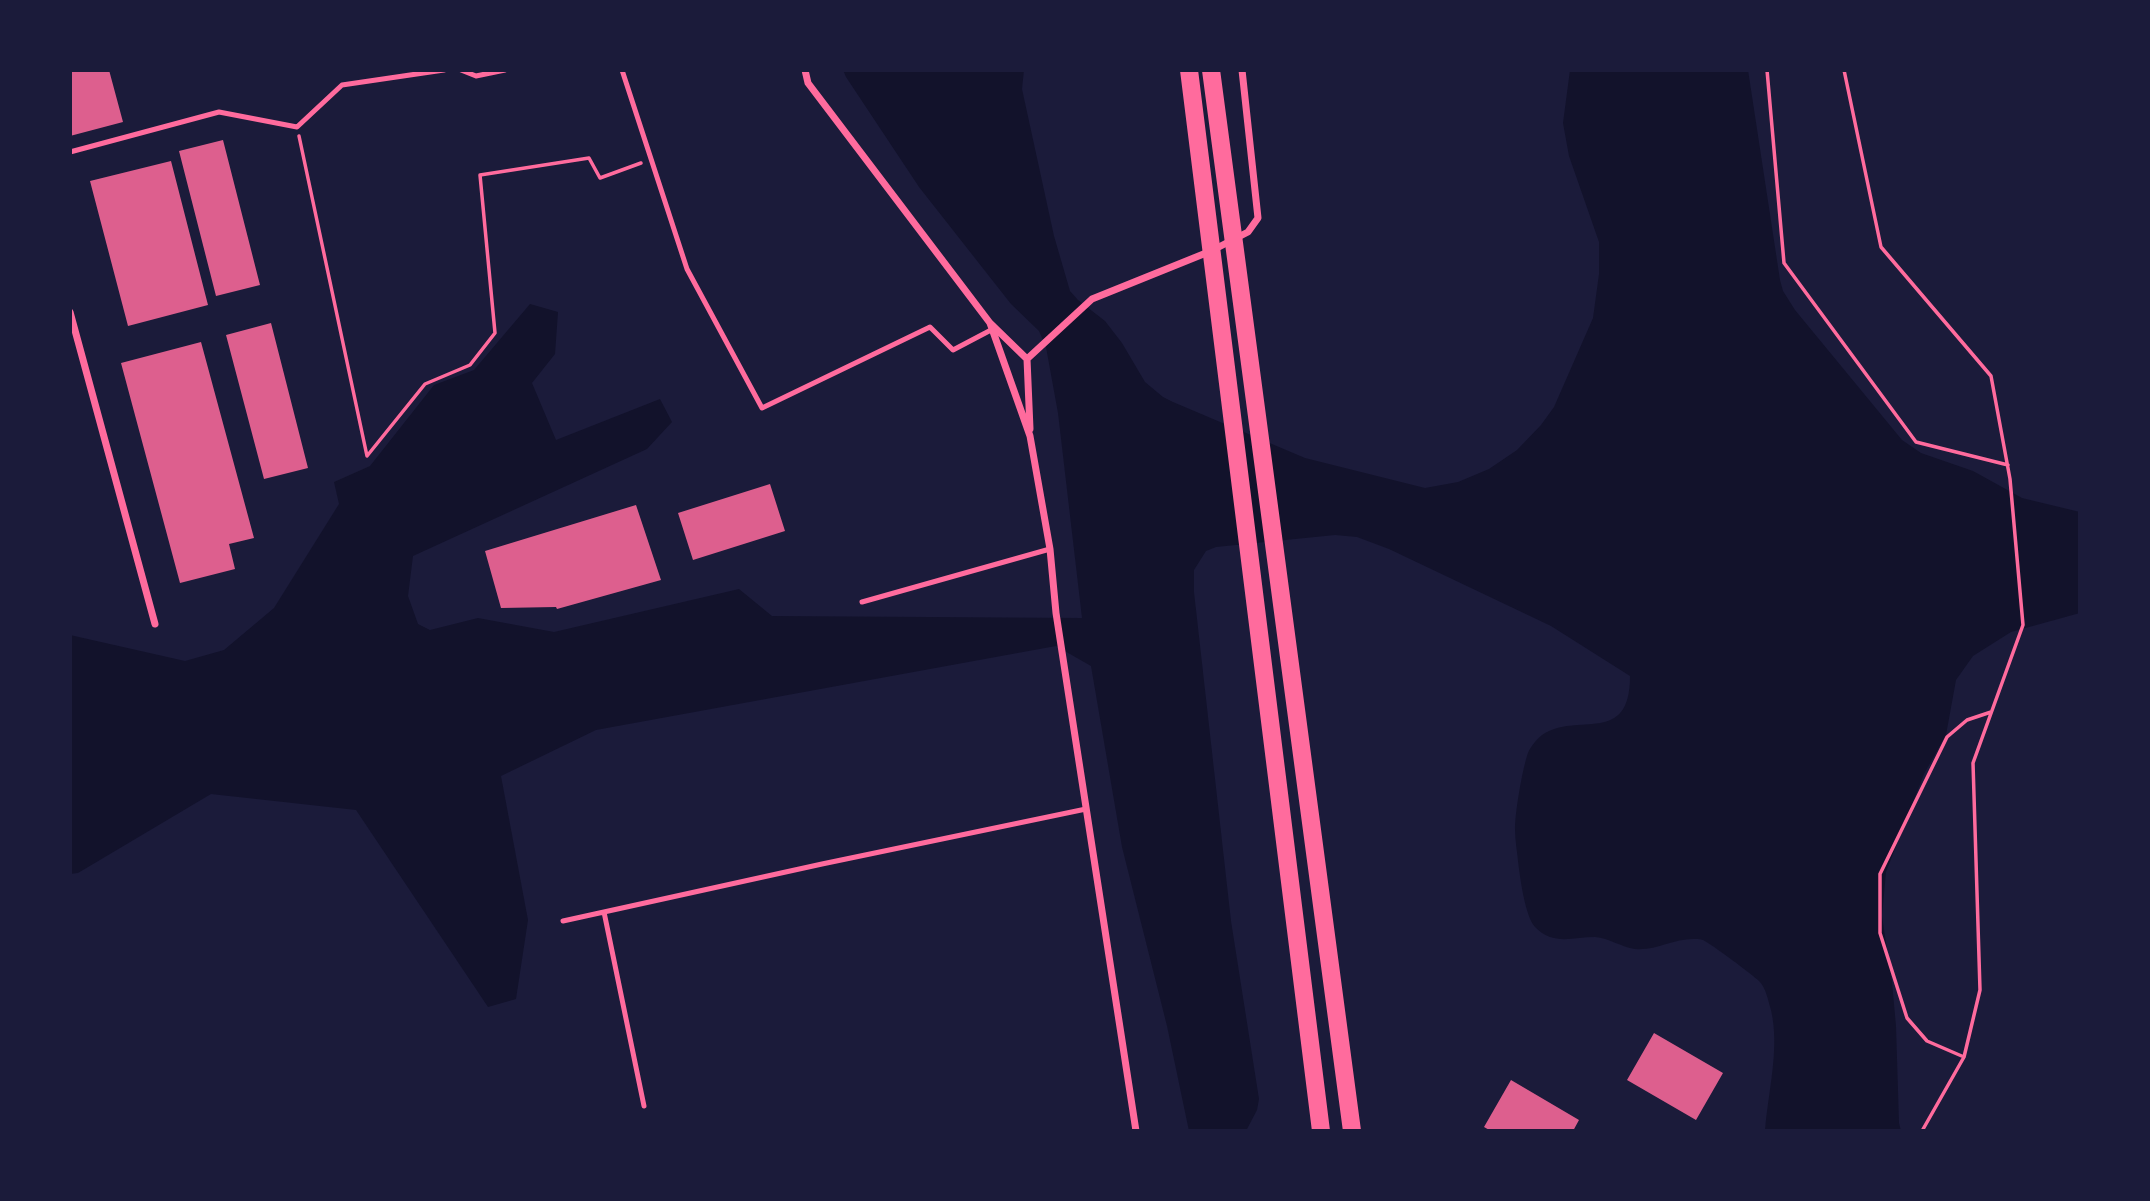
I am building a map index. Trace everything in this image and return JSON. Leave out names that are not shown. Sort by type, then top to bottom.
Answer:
[{"type":"main road","points":[[1189,70],[1321,1131]]},
{"type":"main road","points":[[1211,70],[1352,1131]]},
{"type":"street","points":[[806,70],[808,83],[990,326],[1027,359],[1030,436],[1136,1131]]},
{"type":"street","points":[[1027,359],[1092,299],[1211,251],[1248,232],[1258,218],[1242,70]]},
{"type":"street","points":[[70,312],[155,624]]},
{"type":"street","points":[[990,326],[1030,436]]},
{"type":"lane","points":[[70,152],[219,112],[297,127],[342,85],[444,70]]},
{"type":"lane","points":[[461,70],[476,76],[506,70]]},
{"type":"lane","points":[[622,70],[687,269],[762,408],[930,327],[953,350],[990,326]]},
{"type":"lane","points":[[862,602],[1049,549]]},
{"type":"lane","points":[[563,921],[1086,809]]},
{"type":"lane","points":[[604,912],[644,1106]]},
{"type":"path","points":[[1767,70],[1784,263],[1916,442],[2008,464]]},
{"type":"path","points":[[1844,70],[1881,247],[1991,376],[2010,479],[2023,625],[1973,763],[1980,990],[1964,1056],[1922,1131]]},
{"type":"path","points":[[297,127],[367,456],[425,384],[470,365],[495,333],[480,175],[589,158],[600,178],[651,159]]},
{"type":"path","points":[[1964,1056],[1927,1041],[1907,1018],[1880,933],[1880,874],[1947,737],[1967,720],[1991,712]]},
{"type":"shaded area","points":[[843,70],[1024,70],[1022,89],[1054,236],[1070,291],[1105,321],[1122,343],[1145,382],[1173,402],[1305,458],[1425,488],[1458,482],[1489,469],[1517,450],[1554,407],[1593,318],[1599,274],[1599,242],[1569,156],[1563,123],[1570,70],[1748,70],[1780,280],[1783,291],[1795,310],[1902,440],[1921,453],[1973,471],[2022,498],[2080,512],[2080,613],[2011,632],[1973,656],[1956,680],[1946,735],[1924,774],[1886,872],[1882,916],[1896,1026],[1901,1131],[1765,1131],[1774,1040],[1771,1010],[1766,994],[1755,978],[1703,940],[1686,940],[1635,949],[1595,937],[1556,939],[1535,927],[1528,914],[1524,896],[1515,833],[1519,792],[1528,753],[1542,735],[1556,728],[1611,720],[1621,712],[1628,698],[1630,676],[1551,626],[1389,549],[1357,537],[1335,535],[1216,547],[1206,551],[1194,570],[1194,592],[1231,921],[1259,1099],[1257,1110],[1246,1131],[1189,1131],[1167,1026],[1122,847],[1091,666],[1056,646],[596,730],[501,776],[528,920],[516,999],[488,1007],[356,810],[211,794],[78,873],[70,874],[70,635],[185,661],[224,650],[274,608],[339,504],[334,482],[370,466],[434,385],[474,370],[530,304],[558,312],[555,354],[532,383],[556,440],[660,399],[672,422],[647,449],[413,556],[408,596],[418,624],[430,630],[478,618],[554,632],[739,589],[772,616],[1082,618],[1058,413],[1046,347],[1039,331],[1011,304],[919,187]]},
{"type":"building","points":[[70,70],[109,70],[123,122],[70,136]]},
{"type":"building","points":[[223,140],[260,285],[216,296],[179,151]]},
{"type":"building","points":[[171,161],[208,305],[128,326],[90,181]]},
{"type":"building","points":[[271,323],[308,468],[264,479],[226,335]]},
{"type":"building","points":[[201,342],[254,538],[229,544],[235,569],[180,583],[121,363]]},
{"type":"building","points":[[770,484],[785,531],[693,560],[678,513]]},
{"type":"building","points":[[636,505],[661,580],[557,609],[501,608],[485,551]]},
{"type":"building","points":[[1654,1033],[1723,1073],[1696,1120],[1627,1080]]},
{"type":"building","points":[[1511,1080],[1579,1120],[1573,1131],[1491,1131],[1484,1127]]}]
